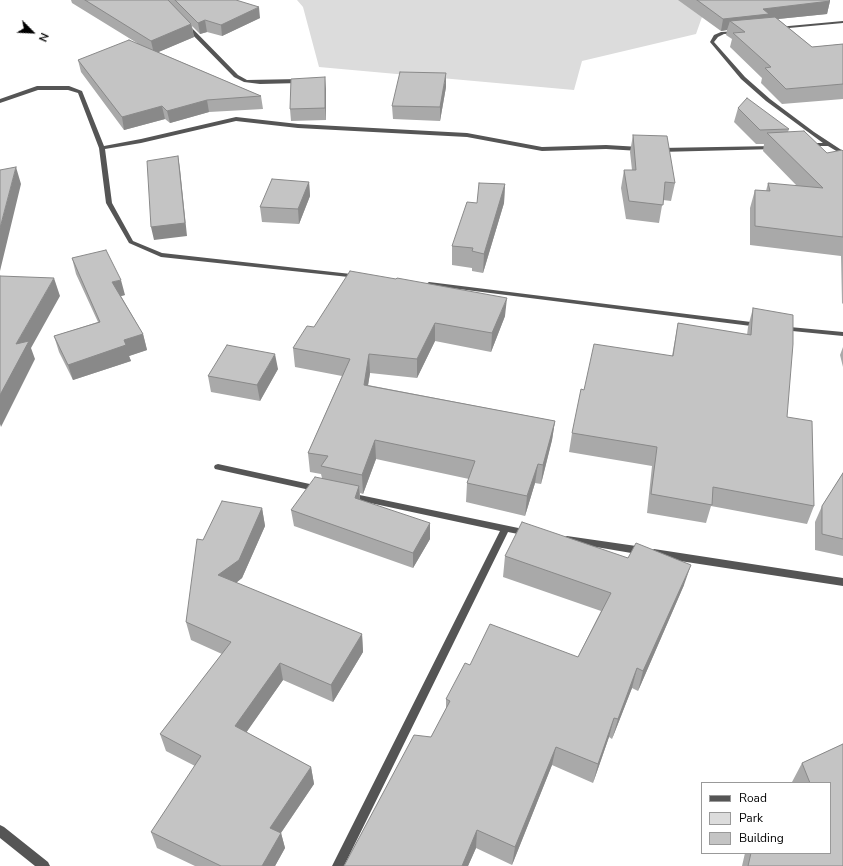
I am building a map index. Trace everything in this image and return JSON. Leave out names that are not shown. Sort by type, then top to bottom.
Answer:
[{"type":"street","points":[[180,19],[236,76],[246,81],[303,81]]},
{"type":"street","points":[[770,28],[843,22]]},
{"type":"street","points":[[746,31],[723,33],[716,36],[712,42],[743,78],[768,100],[828,144],[843,153]]},
{"type":"street","points":[[0,101],[37,88],[69,88],[80,92],[102,148],[109,204],[131,242],[161,255],[364,276]]},
{"type":"street","points":[[102,148],[236,119],[286,125],[467,135],[542,149],[606,147],[649,150]]},
{"type":"street","points":[[804,146],[828,144]]},
{"type":"street","points":[[656,150],[728,150],[780,147]]},
{"type":"street","points":[[419,283],[765,325]]},
{"type":"street","points":[[773,326],[843,334]]},
{"type":"street","points":[[218,467],[326,491]]},
{"type":"street","points":[[342,494],[505,529],[536,534]]},
{"type":"street","points":[[338,866],[505,529]]},
{"type":"street","points":[[560,538],[843,582]]},
{"type":"street","points":[[0,831],[44,866]]},
{"type":"green space","points":[[297,0],[708,0],[696,34],[582,61],[574,90],[319,67],[303,7]]},
{"type":"building","points":[[85,0],[168,0],[191,24],[151,41]]},
{"type":"building","points":[[175,0],[236,0],[259,7],[221,25],[205,20],[198,23]]},
{"type":"building","points":[[697,0],[830,1],[763,9],[769,14],[723,19]]},
{"type":"building","points":[[775,17],[812,47],[843,44],[843,84],[786,89],[765,68],[771,67],[733,33],[745,32],[730,21]]},
{"type":"building","points":[[129,40],[261,96],[207,100],[167,111],[162,106],[122,117],[78,60]]},
{"type":"building","points":[[400,72],[446,73],[440,107],[392,106]]},
{"type":"building","points":[[325,77],[325,108],[290,109],[291,79]]},
{"type":"building","points":[[747,98],[789,129],[760,130],[738,108]]},
{"type":"building","points":[[804,131],[827,153],[843,151],[843,237],[755,226],[755,190],[770,191],[768,183],[823,188],[767,133]]},
{"type":"building","points":[[633,135],[667,136],[675,183],[665,182],[663,205],[629,201],[624,170],[636,170]]},
{"type":"building","points":[[178,156],[185,223],[151,227],[147,161]]},
{"type":"building","points":[[16,167],[0,228],[0,170]]},
{"type":"building","points":[[272,179],[309,182],[298,209],[260,207]]},
{"type":"building","points":[[479,183],[505,184],[484,254],[472,251],[473,248],[452,246],[467,202],[477,203]]},
{"type":"building","points":[[106,250],[121,280],[112,282],[143,334],[124,340],[126,345],[68,365],[54,336],[100,322],[72,258]]},
{"type":"building","points":[[350,271],[507,298],[492,333],[435,323],[417,359],[369,354],[364,385],[555,421],[543,465],[538,464],[527,496],[467,483],[475,461],[375,440],[362,475],[321,466],[328,456],[308,453],[350,359],[293,348],[307,326],[314,327]]},
{"type":"building","points":[[0,276],[54,278],[16,344],[29,341],[0,395]]},
{"type":"building","points":[[753,308],[793,315],[793,344],[787,417],[812,421],[814,506],[713,487],[712,505],[651,494],[657,447],[572,433],[581,389],[584,390],[594,344],[673,356],[678,323],[751,335]]},
{"type":"building","points":[[227,345],[275,354],[257,385],[208,376]]},
{"type":"building","points":[[843,473],[843,539],[822,534],[822,506]]},
{"type":"building","points":[[315,477],[359,486],[355,498],[430,523],[413,553],[291,510]]},
{"type":"building","points":[[222,501],[262,508],[239,560],[218,575],[362,634],[331,685],[280,663],[235,726],[311,767],[270,828],[281,833],[262,866],[221,866],[151,832],[201,756],[160,734],[231,642],[186,622],[197,539],[203,540]]},
{"type":"building","points":[[522,522],[628,558],[636,543],[691,565],[643,671],[637,668],[618,719],[614,718],[598,764],[556,747],[515,847],[477,830],[462,866],[344,866],[414,735],[431,737],[450,701],[446,699],[465,663],[470,665],[490,624],[578,657],[611,593],[505,556]]},
{"type":"building","points":[[843,744],[843,866],[748,866],[751,854],[831,854],[831,782],[810,782],[802,763]]}]
